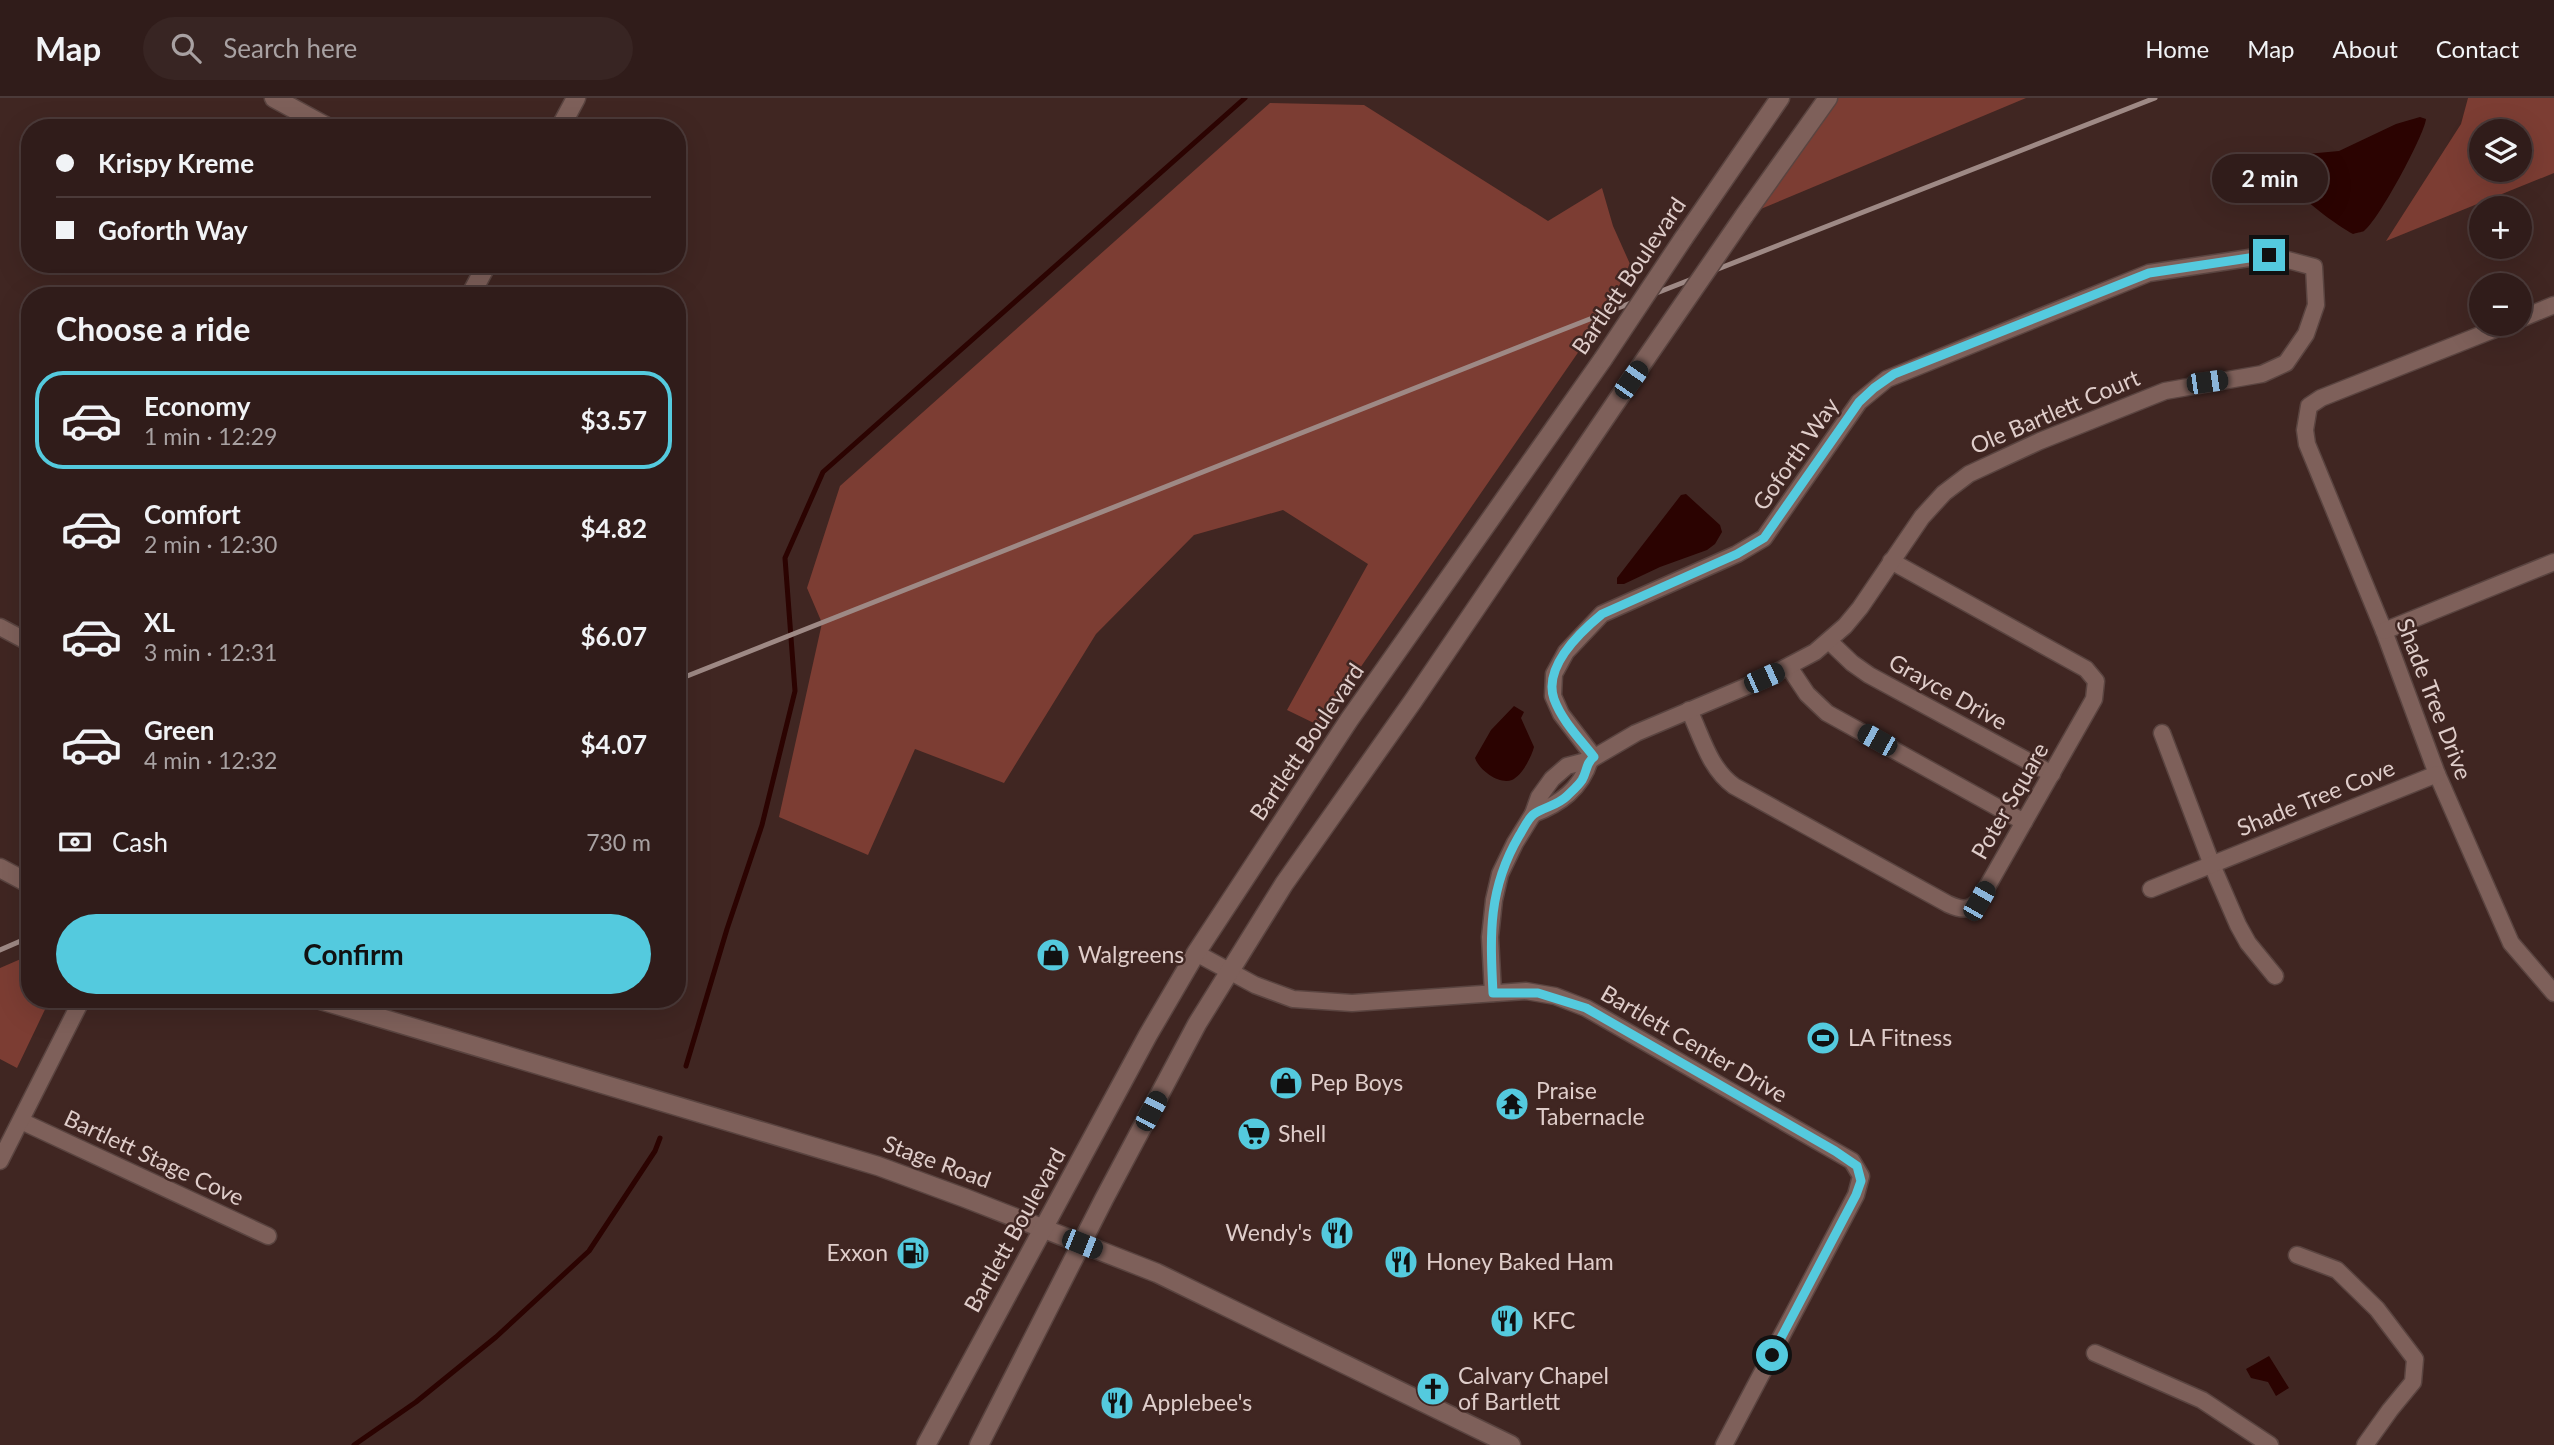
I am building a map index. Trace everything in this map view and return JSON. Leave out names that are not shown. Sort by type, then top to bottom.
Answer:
[{"type":"main road","points":[[274,98],[312,119]]},
{"type":"main road","points":[[565,119],[576,98]]},
{"type":"main road","name":"Bartlett Boulevard","points":[[926,1445],[1148,1035],[1196,953],[1349,720],[1603,359],[1780,98]]},
{"type":"main road","points":[[979,1445],[1197,1024],[1284,884],[1828,98]]},
{"type":"main road","points":[[0,869],[21,880]]},
{"type":"main road","name":"Stage Road","points":[[347,1008],[895,1171],[1179,1283],[1511,1445]]},
{"type":"street","name":"Goforth Way","points":[[1592,759],[1561,714],[1553,696],[1554,674],[1566,652],[1587,627],[1608,610],[1737,554],[1764,538],[1859,402],[1887,379],[2149,273],[2269,255],[2314,267]]},
{"type":"street","name":"Ole Bartlett Court","points":[[1493,993],[1490,937],[1497,886],[1508,856],[1533,814],[1539,797],[1552,779],[1567,766],[1592,759],[1615,743],[1789,667],[1829,641],[1860,608],[1914,527],[1934,503],[1958,482],[1980,468],[2165,391],[2262,374],[2286,363],[2306,334],[2316,305],[2314,267]]},
{"type":"street","points":[[2532,314],[2554,305]]},
{"type":"street","name":"Shade Tree Drive","points":[[2478,336],[2321,398],[2309,406],[2305,430],[2308,444],[2384,631],[2437,774],[2511,943],[2554,993]]},
{"type":"street","name":"Poter Square","points":[[1689,710],[1713,763],[1734,786],[1958,909],[1965,909],[1979,901],[2094,699],[2097,691],[2094,677],[2086,669],[1891,561]]},
{"type":"street","points":[[2384,631],[2554,562]]},
{"type":"street","points":[[0,627],[21,638]]},
{"type":"street","name":"Grayce Drive","points":[[1829,641],[1869,675],[2052,774]]},
{"type":"street","points":[[1789,667],[1807,694],[1827,713],[2024,822]]},
{"type":"street","points":[[2162,733],[2212,865],[2248,943],[2275,976]]},
{"type":"street","name":"Ole Bartlett Court","points":[[1533,814],[1551,808],[1565,798],[1581,781],[1592,759]]},
{"type":"street","name":"Shade Tree Cove","points":[[2151,889],[2437,774]]},
{"type":"street","name":"Bartlett Center Drive","points":[[1196,953],[1229,974],[1293,999],[1352,1003],[1493,993],[1538,993],[1586,1008],[1852,1161],[1860,1171],[1861,1181],[1856,1195],[1724,1445]]},
{"type":"street","points":[[0,1161],[78,1008]]},
{"type":"street","name":"Bartlett Stage Cove","points":[[21,1121],[268,1236]]},
{"type":"street","points":[[2297,1255],[2337,1270],[2377,1309],[2415,1359],[2413,1382],[2365,1445]]},
{"type":"street","points":[[2095,1353],[2202,1400],[2270,1445]]},
{"type":"shaded area","points":[[1828,98],[2026,98],[1744,216]]},
{"type":"shaded area","points":[[2468,98],[2554,98],[2554,173],[2532,182],[2532,119],[2469,119],[2469,182],[2532,182],[2497,196],[2469,196],[2469,207],[2386,241],[2461,124]]},
{"type":"shaded area","points":[[1270,103],[1364,105],[1548,221],[1602,188],[1613,226],[1630,264],[1606,312],[1320,726],[1287,710],[1368,564],[1283,510],[1194,535],[1096,634],[1004,783],[915,749],[868,855],[779,817],[822,623],[807,588],[840,486]]},
{"type":"shaded area","points":[[2420,117],[2426,119],[2409,159],[2379,212],[2364,231],[2353,234],[2336,223],[2301,195],[2286,176],[2285,168],[2296,155],[2339,151],[2396,124]]},
{"type":"shaded area","points":[[1686,494],[1720,525],[1722,532],[1715,544],[1707,550],[1624,584],[1617,584],[1617,578],[1681,495]]},
{"type":"shaded area","points":[[1514,706],[1524,712],[1521,718],[1534,747],[1519,774],[1507,781],[1485,772],[1475,758],[1491,730]]},
{"type":"shaded area","points":[[21,959],[21,1008],[46,1008],[17,1068],[0,1059],[0,968]]},
{"type":"shaded area","points":[[2269,1356],[2289,1388],[2276,1396],[2268,1382],[2251,1378],[2246,1369]]},
{"type":"waterway","points":[[686,1066],[727,929],[762,825],[795,691],[785,558],[823,472],[1245,98]]},
{"type":"waterway","points":[[354,1445],[416,1402],[496,1337],[589,1251],[655,1151],[660,1138]]},
{"type":"railway","points":[[686,676],[2155,98]]},
{"type":"railway","points":[[0,950],[21,941]]},
{"type":"place","name":"Walgreens","points":[[1053,955]]},
{"type":"place","name":"LA Fitness","points":[[1823,1038]]},
{"type":"place","name":"Pep Boys","points":[[1286,1083]]},
{"type":"place","name":"Praise Tabernacle","points":[[1512,1104]]},
{"type":"place","name":"Shell","points":[[1254,1134]]},
{"type":"place","name":"Wendy's","points":[[1337,1233]]},
{"type":"place","name":"Exxon","points":[[913,1253]]},
{"type":"place","name":"Honey Baked Ham","points":[[1401,1262]]},
{"type":"place","name":"KFC","points":[[1507,1321]]},
{"type":"place","name":"Calvary Chapel of Bartlett","points":[[1433,1389]]},
{"type":"place","name":"Applebee's","points":[[1117,1403]]},
{"type":"route","points":[[1772,1355],[1856,1195],[1861,1181],[1857,1166],[1586,1008],[1555,996],[1526,991],[1493,993],[1490,937],[1500,874],[1533,814],[1551,808],[1565,798],[1581,781],[1594,757],[1556,704],[1552,689],[1558,664],[1587,627],[1602,614],[1737,554],[1764,538],[1776,525],[1859,402],[1894,374],[2149,273],[2269,255]]}]
